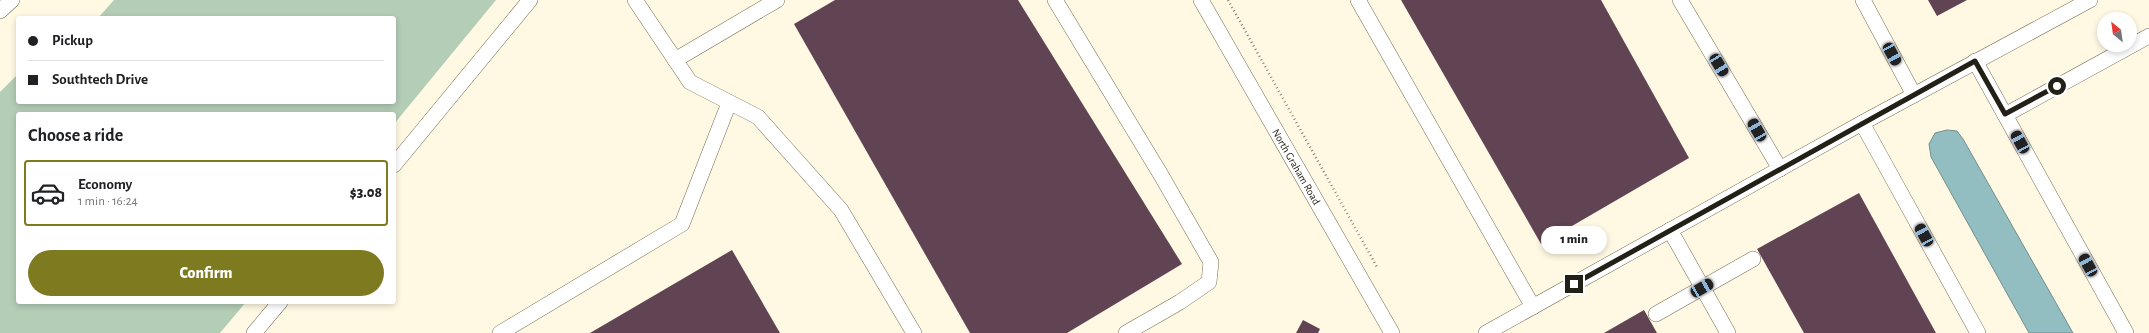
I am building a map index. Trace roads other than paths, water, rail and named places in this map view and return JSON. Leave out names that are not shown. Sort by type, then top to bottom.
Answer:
[{"type":"street","points":[[0,11],[12,0]]},
{"type":"street","points":[[396,163],[530,0]]},
{"type":"street","points":[[635,0],[690,82],[758,117],[841,210],[914,333]]},
{"type":"street","points":[[675,60],[777,0]]},
{"type":"street","points":[[1054,0],[1161,175],[1212,262],[1209,282],[1180,302],[1126,333]]},
{"type":"street","name":"North Graham Road","points":[[1201,0],[1392,333]]},
{"type":"street","points":[[1358,0],[1533,307]]},
{"type":"street","points":[[1680,0],[1780,169]]},
{"type":"street","points":[[1863,0],[1914,95]]},
{"type":"street","points":[[1486,333],[1979,59],[2090,0]]},
{"type":"street","points":[[2005,114],[2149,36]]},
{"type":"street","points":[[1979,59],[2005,114],[2126,333]]},
{"type":"street","points":[[500,333],[682,224],[729,103]]},
{"type":"street","points":[[1862,124],[1978,333]]},
{"type":"street","points":[[1670,230],[1728,333]]},
{"type":"street","points":[[1656,314],[1753,260]]},
{"type":"street","points":[[254,333],[278,304]]},
{"type":"water","points":[[1947,130],[1957,131],[1963,139],[2073,333],[2029,333],[1931,157],[1929,144],[1935,133]]}]
